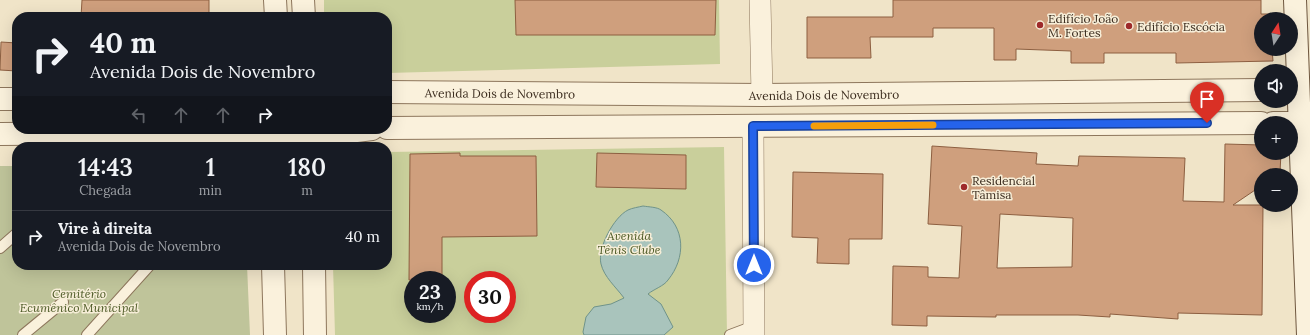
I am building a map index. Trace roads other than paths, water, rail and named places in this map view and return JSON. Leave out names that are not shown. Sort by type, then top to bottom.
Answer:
[{"type":"street","points":[[275,0],[276,12]]},
{"type":"street","points":[[303,0],[304,12]]},
{"type":"street","points":[[754,331],[753,126],[762,94],[760,0]]},
{"type":"street","points":[[1295,0],[1300,89],[1305,123],[1308,335]]},
{"type":"street","name":"Avenida Dois de Novembro","points":[[392,92],[762,94],[1254,90]]},
{"type":"street","points":[[0,99],[12,99]]},
{"type":"street","points":[[392,128],[1254,123]]},
{"type":"street","points":[[0,134],[277,139],[288,142],[338,134]]},
{"type":"street","points":[[273,270],[275,335]]},
{"type":"street","points":[[314,270],[316,335]]},
{"type":"lane","points":[[0,248],[12,237]]},
{"type":"lane","points":[[86,335],[145,270]]},
{"type":"lane","points":[[23,335],[63,302]]},
{"type":"lane","points":[[730,335],[754,331]]},
{"type":"water","points":[[643,206],[661,210],[675,225],[679,234],[681,243],[680,253],[674,271],[666,282],[648,294],[661,304],[673,327],[664,335],[584,335],[583,332],[586,317],[594,307],[611,304],[624,298],[607,278],[601,264],[600,257],[604,242],[617,219],[628,210]]},
{"type":"place","name":"Edifício João M. Fortes","points":[[1040,25]]},
{"type":"place","name":"Edifício Escócia","points":[[1129,26]]},
{"type":"place","name":"Residencial Tâmisa","points":[[964,187]]},
{"type":"park label","name":"Avenida Tênis Clube","points":[[629,242]]},
{"type":"park label","name":"Cemitério Ecumênico Municipal","points":[[79,300]]}]
